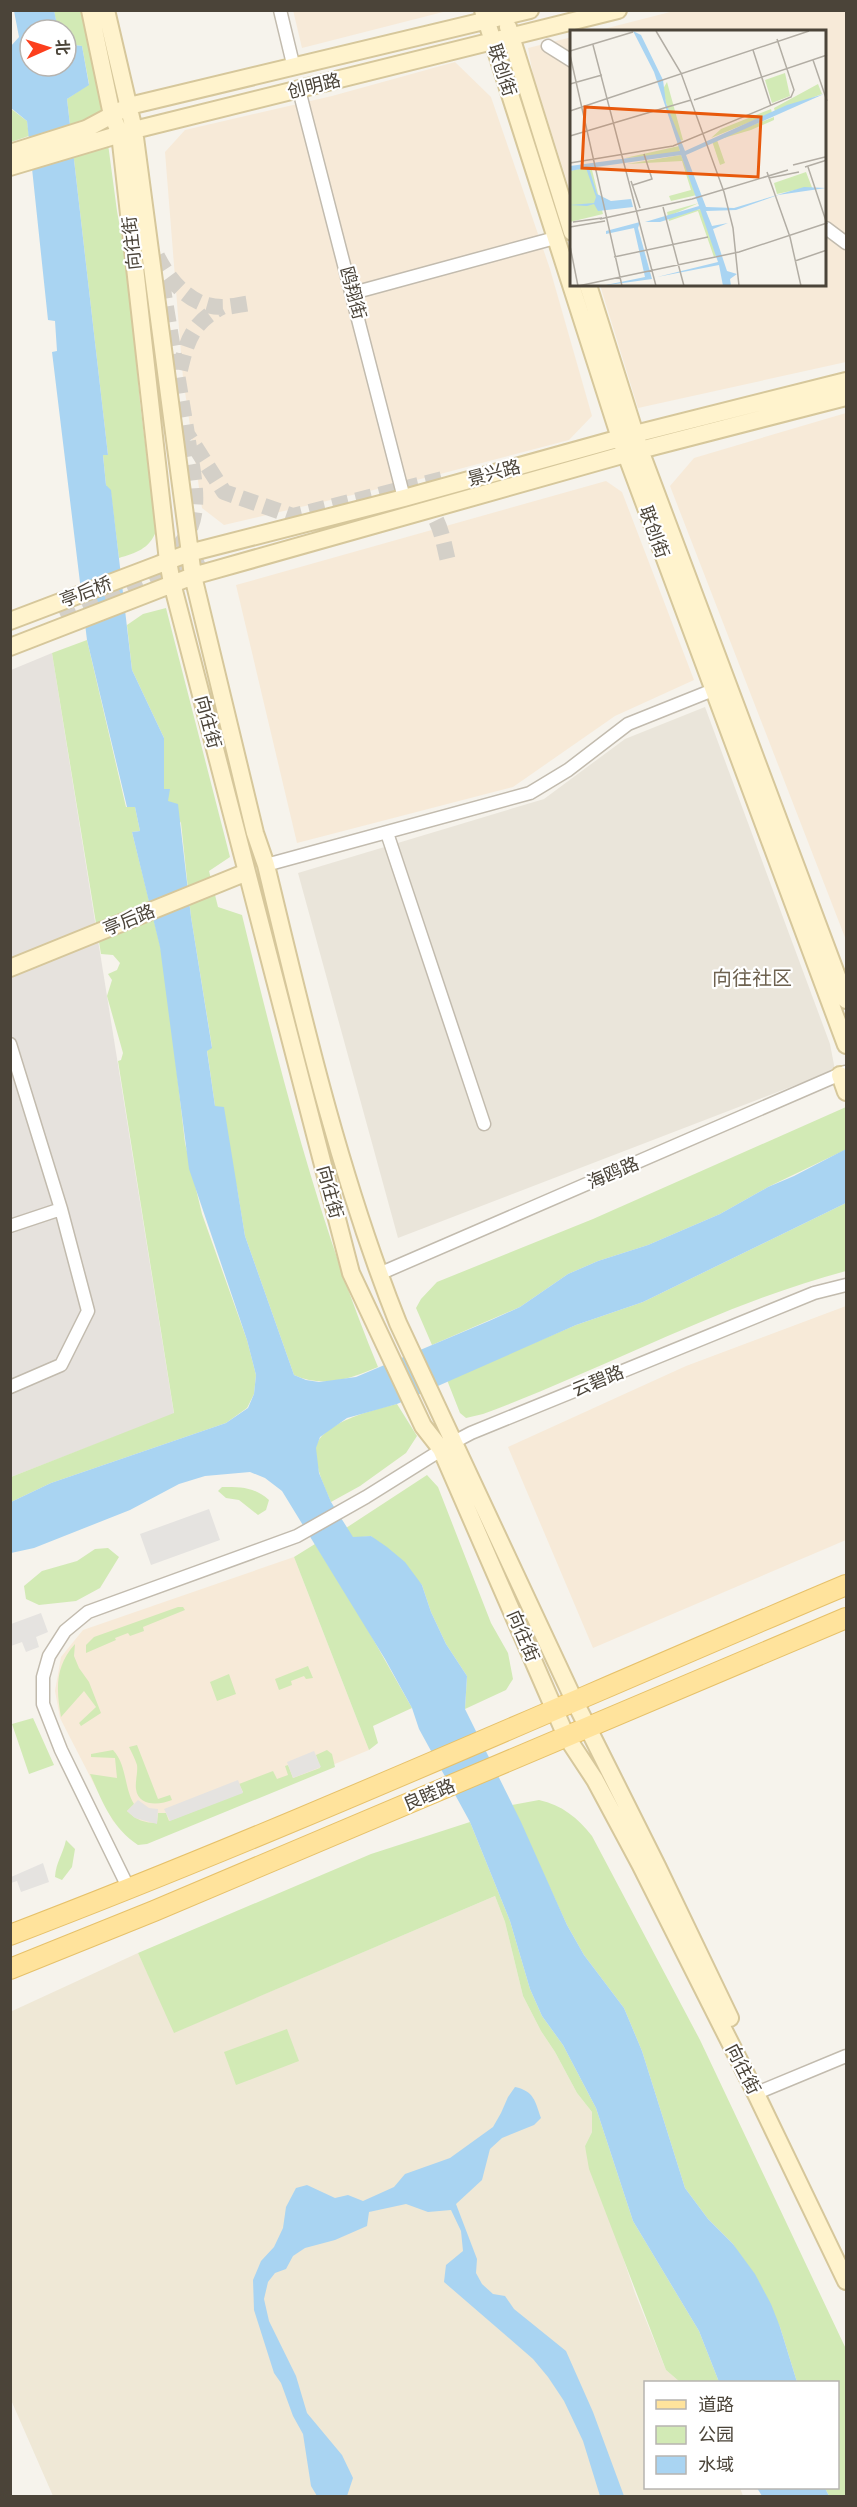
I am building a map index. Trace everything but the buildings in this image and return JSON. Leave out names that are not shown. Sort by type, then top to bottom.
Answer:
[{"type":"main road","name":"良睦路","points":[[10,1935],[129,1890],[846,1585]]},
{"type":"main road","name":"良睦路","points":[[10,1969],[418,1800],[846,1618]]},
{"type":"street","name":"向往街","points":[[90,10],[112,115],[127,132],[193,576],[255,833],[266,865],[321,1091],[379,1274],[398,1323],[442,1419],[447,1445],[566,1736],[595,1780],[640,1864],[757,2096],[846,2281]]},
{"type":"street","name":"向往街","points":[[106,10],[129,106],[127,132],[172,584],[351,1273],[423,1426],[447,1445],[657,1866],[846,2262]]},
{"type":"street","points":[[280,10],[294,68]]},
{"type":"street","name":"创明路","points":[[86,136],[112,115],[129,106],[294,68],[485,16],[530,10]]},
{"type":"street","name":"创明路","points":[[13,159],[86,136],[127,132],[618,10]]},
{"type":"street","name":"联创街","points":[[504,14],[570,226]]},
{"type":"street","name":"联创街","points":[[485,16],[570,279]]},
{"type":"street","points":[[548,46],[570,60]]},
{"type":"street","name":"鸥翔街","points":[[299,90],[404,498]]},
{"type":"street","points":[[827,229],[846,243]]},
{"type":"street","points":[[353,293],[555,238]]},
{"type":"street","name":"联创街","points":[[572,286],[633,453],[713,690],[846,1045]]},
{"type":"street","name":"联创街","points":[[588,286],[627,436]]},
{"type":"street","name":"景兴路","points":[[143,570],[189,553],[404,498],[627,436],[846,381]]},
{"type":"street","name":"景兴路","points":[[146,594],[193,576],[633,453],[846,397]]},
{"type":"street","name":"联创街","points":[[633,453],[846,1000]]},
{"type":"street","name":"亭后桥","points":[[10,621],[143,570]]},
{"type":"street","name":"亭后桥","points":[[10,647],[146,594]]},
{"type":"street","points":[[266,865],[387,834],[530,793],[568,770],[628,724],[713,690]]},
{"type":"street","points":[[387,834],[484,1124]]},
{"type":"street","name":"亭后路","points":[[10,968],[248,872]]},
{"type":"street","points":[[10,1044],[61,1209],[88,1311],[61,1365],[10,1387]]},
{"type":"street","points":[[843,1073],[846,1092]]},
{"type":"street","name":"海鸥路","points":[[379,1274],[843,1073]]},
{"type":"street","points":[[10,1227],[61,1209]]},
{"type":"street","name":"云碧路","points":[[129,1890],[49,1724],[43,1704],[43,1677],[49,1656],[65,1631],[88,1612],[297,1536],[360,1500],[447,1445],[814,1293],[846,1285]]},
{"type":"street","points":[[764,2090],[846,2056]]},
{"type":"shaded area","points":[[293,10],[447,10],[447,11],[302,48]]},
{"type":"shaded area","points":[[674,11],[846,11],[846,362],[638,408],[600,286],[827,286],[827,30],[600,30]]},
{"type":"shaded area","points":[[570,38],[570,191],[533,75],[528,48]]},
{"type":"shaded area","points":[[455,62],[491,97],[550,269],[592,416],[569,440],[429,477],[224,525],[202,508],[183,378],[165,152],[185,130],[332,96]]},
{"type":"shaded area","points":[[846,413],[846,940],[670,486],[694,458]]},
{"type":"shaded area","points":[[606,481],[622,492],[694,680],[615,716],[513,787],[297,843],[236,585]]},
{"type":"shaded area","points":[[52,653],[174,1414],[11,1477],[11,670]]},
{"type":"shaded area","points":[[705,707],[830,1044],[835,1070],[398,1238],[298,873],[544,799],[625,739]]},
{"type":"shaded area","points":[[846,1306],[846,1540],[593,1648],[508,1447],[686,1366]]},
{"type":"shaded area","points":[[209,1509],[220,1540],[151,1565],[140,1534]]},
{"type":"shaded area","points":[[294,1557],[369,1750],[142,1843],[113,1821],[60,1718],[55,1691],[61,1657],[83,1630]]},
{"type":"shaded area","points":[[41,1613],[48,1632],[36,1637],[39,1647],[26,1652],[22,1642],[11,1646],[11,1624]]},
{"type":"shaded area","points":[[314,1751],[321,1767],[293,1778],[287,1762]]},
{"type":"shaded area","points":[[238,1780],[243,1793],[170,1821],[164,1809]]},
{"type":"shaded area","points":[[138,1800],[149,1808],[158,1809],[157,1824],[135,1818],[127,1811]]},
{"type":"shaded area","points":[[43,1863],[49,1882],[21,1892],[17,1881],[11,1883],[11,1877]]},
{"type":"shaded area","points":[[495,1896],[505,1922],[523,1996],[577,2093],[592,2112],[592,2132],[585,2146],[635,2293],[666,2370],[679,2381],[644,2381],[644,2489],[740,2489],[743,2496],[53,2496],[11,2400],[10,2012],[138,1953],[175,2032]]},
{"type":"green space","points":[[54,11],[83,11],[100,84],[117,211],[129,278],[140,402],[156,531],[146,546],[119,558],[111,494],[106,485],[103,455],[108,455],[67,99],[89,84],[82,46],[78,46],[78,18],[55,18]]},
{"type":"green space","points":[[10,108],[27,121],[29,136],[11,142]]},
{"type":"green space","points":[[166,608],[230,857],[209,871],[218,907],[242,915],[301,1144],[337,1257],[378,1367],[347,1378],[315,1381],[294,1375],[245,1236],[237,1188],[215,1106],[207,1050],[212,1047],[191,917],[181,823],[167,801],[169,789],[164,789],[164,738],[132,670],[127,625],[143,614]]},
{"type":"green space","points":[[87,640],[126,807],[135,807],[140,831],[132,832],[160,945],[167,986],[185,1143],[202,1214],[247,1340],[256,1375],[254,1394],[247,1408],[226,1423],[51,1483],[11,1502],[11,1477],[174,1413],[118,1061],[121,1060],[123,1053],[107,996],[112,980],[108,974],[117,970],[120,963],[113,955],[101,954],[52,653]]},
{"type":"green space","points":[[846,1107],[845,1150],[768,1187],[720,1214],[648,1245],[598,1261],[568,1274],[520,1307],[432,1345],[416,1308],[437,1282],[593,1219]]},
{"type":"green space","points":[[846,1203],[846,1271],[754,1301],[708,1319],[483,1414],[466,1418],[460,1413],[447,1380],[576,1325],[643,1302]]},
{"type":"green space","points":[[397,1404],[417,1436],[406,1453],[360,1486],[331,1502],[317,1463],[316,1449],[319,1440],[337,1425],[349,1419]]},
{"type":"green space","points":[[427,1475],[438,1487],[491,1623],[508,1653],[513,1679],[506,1690],[465,1709],[467,1676],[446,1644],[431,1612],[422,1585],[371,1536],[353,1538],[346,1528]]},
{"type":"green space","points":[[222,1487],[258,1492],[269,1500],[266,1510],[258,1515],[239,1500],[226,1498],[218,1491]]},
{"type":"green space","points":[[315,1544],[364,1623],[412,1708],[373,1726],[378,1743],[369,1750],[294,1557]]},
{"type":"green space","points":[[108,1548],[119,1557],[100,1588],[76,1601],[39,1605],[26,1599],[24,1586],[42,1571],[77,1561],[95,1549]]},
{"type":"green space","points":[[183,1607],[185,1610],[143,1627],[144,1631],[130,1636],[128,1633],[86,1653],[86,1645],[94,1637]]},
{"type":"green space","points":[[75,1644],[74,1656],[89,1682],[101,1713],[81,1726],[79,1723],[96,1707],[84,1691],[61,1717],[58,1697],[60,1669],[68,1652]]},
{"type":"green space","points":[[308,1666],[313,1678],[306,1679],[304,1676],[291,1681],[292,1685],[279,1690],[275,1679]]},
{"type":"green space","points":[[229,1674],[236,1694],[217,1701],[210,1682]]},
{"type":"green space","points":[[33,1718],[54,1765],[29,1774],[12,1724]]},
{"type":"green space","points":[[137,1745],[158,1799],[170,1795],[172,1800],[150,1803],[145,1802],[138,1795],[137,1765],[129,1747]]},
{"type":"green space","points":[[113,1750],[121,1763],[134,1804],[127,1811],[137,1819],[153,1823],[157,1823],[158,1813],[166,1813],[169,1821],[243,1792],[239,1784],[273,1771],[277,1779],[288,1775],[285,1766],[288,1765],[293,1778],[320,1768],[316,1755],[327,1750],[332,1754],[335,1767],[147,1844],[138,1845],[121,1831],[104,1804],[90,1774],[117,1778],[115,1758],[91,1757],[91,1754]]},
{"type":"green space","points":[[539,1800],[555,1805],[581,1823],[592,1836],[700,2040],[846,2349],[846,2496],[829,2496],[826,2489],[839,2489],[839,2381],[797,2381],[780,2327],[733,2244],[708,2219],[685,2188],[642,2051],[624,2008],[584,1955],[567,1925],[512,1805]]},
{"type":"green space","points":[[470,1822],[510,1921],[530,1989],[542,2016],[563,2045],[596,2108],[633,2221],[699,2331],[719,2381],[679,2381],[666,2370],[589,2169],[585,2146],[592,2132],[592,2112],[577,2093],[523,1996],[505,1922],[495,1896],[174,2033],[138,1953],[371,1854]]},
{"type":"green space","points":[[66,1840],[75,1849],[72,1867],[62,1880],[55,1877]]},
{"type":"green space","points":[[287,2029],[299,2061],[236,2085],[224,2052]]},
{"type":"water","points":[[54,10],[56,18],[18,18],[18,32],[14,11]]},
{"type":"water","points":[[18,38],[18,78],[78,78],[78,46],[82,46],[89,85],[67,99],[108,455],[103,455],[106,485],[111,490],[132,670],[164,738],[164,789],[170,789],[168,801],[178,804],[191,917],[212,1048],[207,1051],[215,1106],[224,1107],[245,1236],[294,1375],[319,1382],[356,1377],[520,1307],[568,1274],[598,1261],[648,1245],[720,1214],[768,1187],[846,1149],[846,1203],[643,1302],[576,1325],[397,1404],[347,1418],[320,1437],[316,1448],[319,1473],[331,1502],[353,1537],[371,1536],[387,1547],[405,1562],[422,1585],[431,1612],[446,1644],[467,1676],[465,1709],[521,1822],[567,1925],[584,1955],[624,2008],[642,2051],[685,2188],[708,2219],[733,2244],[755,2274],[780,2327],[797,2381],[719,2381],[699,2331],[633,2221],[596,2108],[563,2045],[542,2016],[530,1989],[510,1921],[470,1822],[419,1729],[412,1708],[385,1659],[282,1491],[265,1478],[250,1472],[205,1476],[179,1484],[130,1510],[34,1548],[11,1553],[11,1502],[51,1483],[226,1423],[248,1408],[254,1394],[256,1375],[247,1340],[189,1169],[160,947],[132,832],[140,831],[135,807],[127,807],[87,640],[52,352],[57,351],[55,321],[48,320],[27,121],[11,108],[11,46]]},
{"type":"water","points":[[515,2087],[530,2094],[541,2118],[534,2125],[502,2138],[490,2149],[482,2180],[456,2204],[477,2259],[476,2273],[482,2284],[493,2294],[505,2296],[514,2309],[566,2351],[593,2412],[624,2496],[600,2496],[583,2441],[564,2401],[533,2359],[444,2282],[446,2265],[463,2251],[461,2231],[451,2210],[428,2212],[406,2204],[369,2212],[367,2226],[335,2240],[305,2248],[293,2256],[286,2269],[275,2273],[268,2282],[264,2299],[269,2321],[296,2376],[307,2413],[342,2455],[353,2478],[347,2496],[317,2496],[311,2486],[303,2434],[293,2416],[281,2383],[274,2373],[254,2310],[253,2280],[261,2261],[274,2247],[283,2228],[286,2207],[296,2188],[307,2185],[335,2198],[348,2195],[363,2201],[394,2187],[405,2174],[450,2158],[493,2127]]},
{"type":"water","points":[[758,2489],[826,2489],[829,2496],[762,2496]]},
{"type":"tunnel","points":[[157,256],[175,284],[191,298],[211,306],[222,307],[251,303]]},
{"type":"tunnel","points":[[162,283],[187,434],[224,492],[293,516],[447,478]]},
{"type":"tunnel","points":[[180,370],[185,350],[193,333],[204,319],[222,307]]},
{"type":"tunnel","points":[[159,563],[180,545],[192,521],[195,495],[188,441]]},
{"type":"tunnel","points":[[421,502],[433,514],[437,522],[449,565]]},
{"type":"tunnel","points":[[62,619],[202,556]]},
{"type":"district","name":"向往社区","points":[[752,978]]}]
